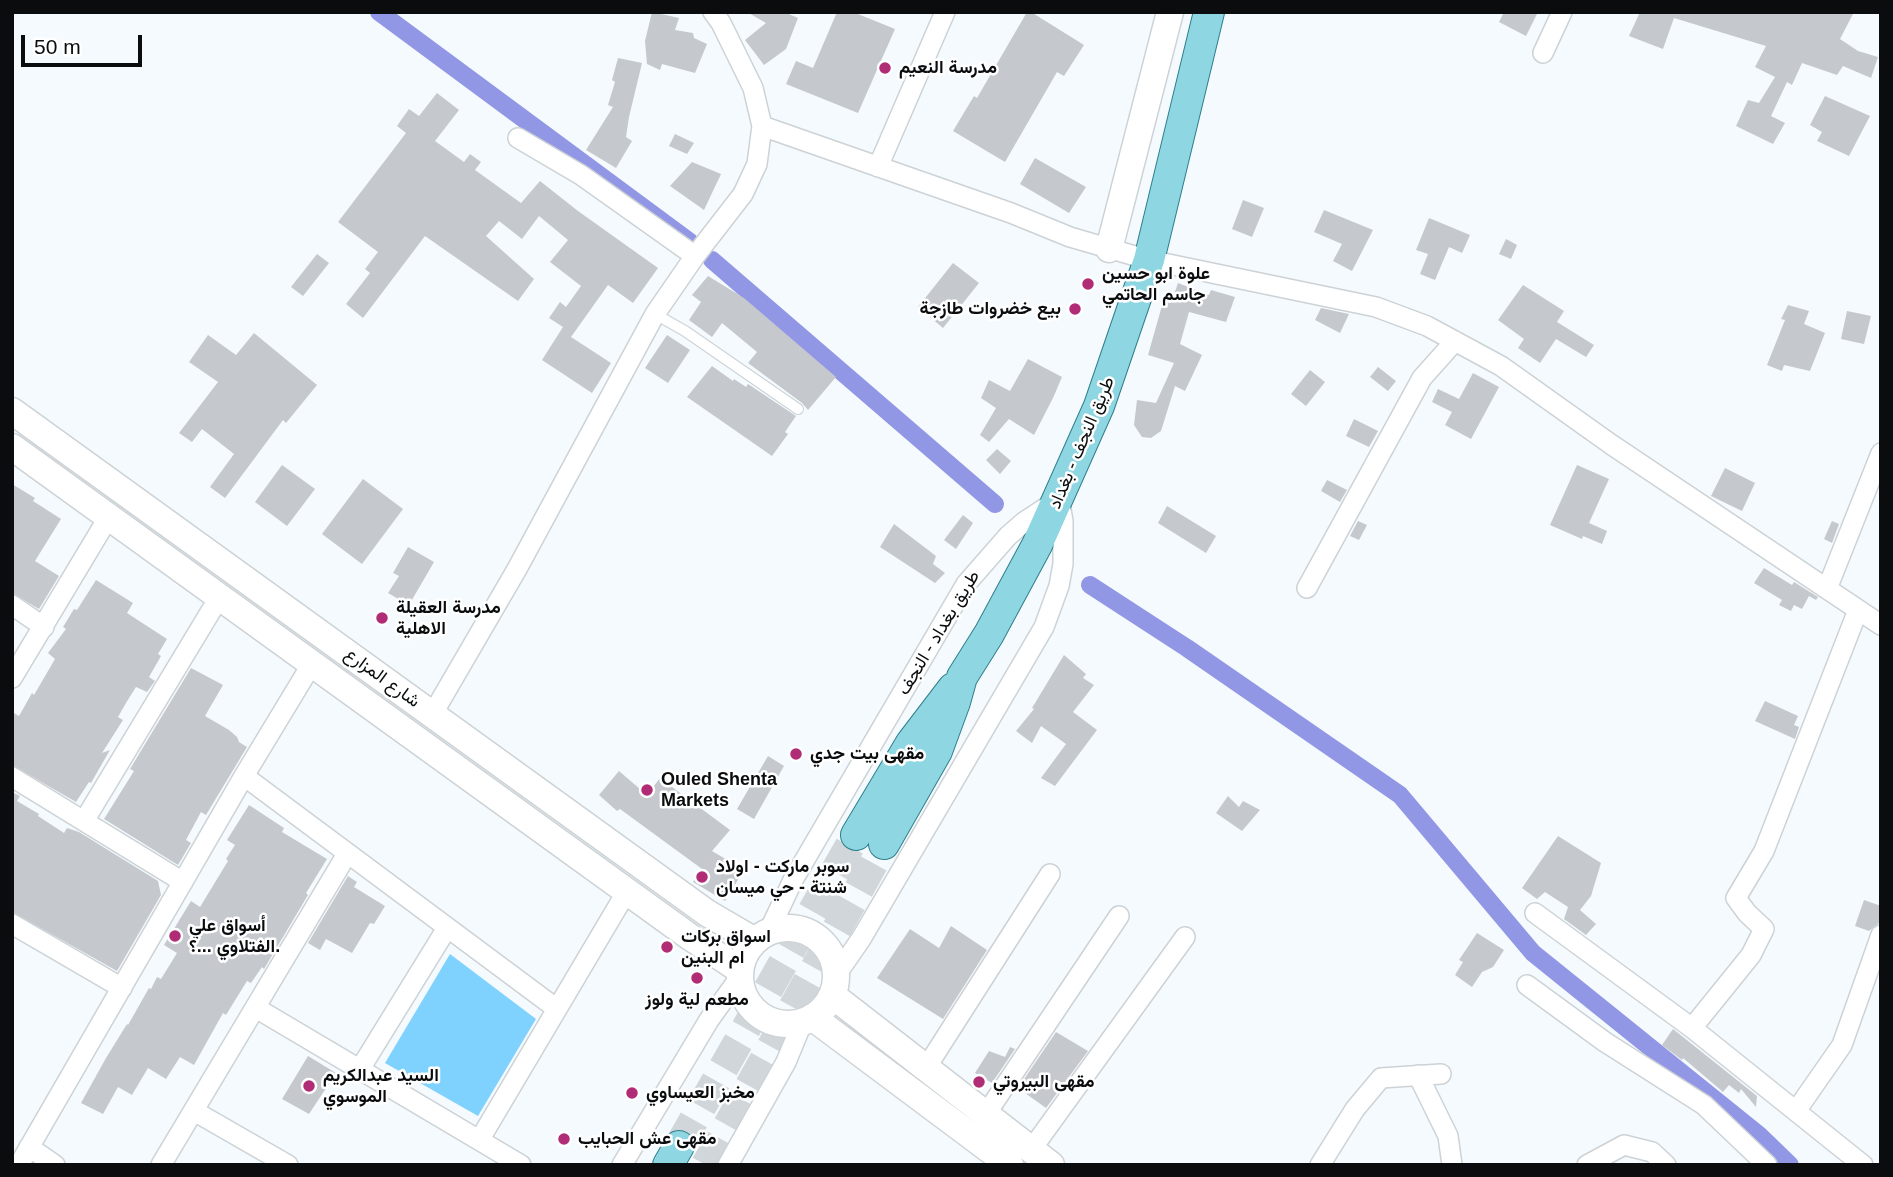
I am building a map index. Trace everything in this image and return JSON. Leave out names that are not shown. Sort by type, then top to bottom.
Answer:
[{"type":"main road","name":"طريق النجف - بغداد","points":[[884,844],[937,751],[962,677],[1013,590],[1059,499],[1099,405],[1149,261],[1209,12]]},
{"type":"main road","name":"طريق بغداد - النجف","points":[[856,835],[911,743],[962,677]]},
{"type":"street","points":[[432,715],[517,569],[655,314],[743,194],[757,164],[762,126],[752,88],[713,12]]},
{"type":"street","points":[[878,167],[945,12]]},
{"type":"street","points":[[1109,248],[1170,12]]},
{"type":"street","points":[[1543,53],[1562,12]]},
{"type":"street","points":[[762,126],[1012,213],[1070,237],[1149,261],[1376,307],[1427,326],[1501,366],[1612,445],[1881,625]]},
{"type":"street","points":[[518,138],[581,175],[695,257]]},
{"type":"street","points":[[1307,588],[1422,378],[1455,341]]},
{"type":"street","name":"شارع المزارع","points":[[12,411],[707,914],[762,936]]},
{"type":"street","name":"شارع المزارع","points":[[12,447],[740,973]]},
{"type":"street","points":[[1827,589],[1881,453]]},
{"type":"street","points":[[740,973],[744,996],[749,1005],[764,1018],[783,1024],[807,1019],[820,1011],[1044,627],[1053,607],[1063,564],[1063,520],[1059,499]]},
{"type":"street","name":"طريق بغداد - النجف","points":[[762,936],[966,584],[1008,536],[1059,499]]},
{"type":"street","points":[[138,539],[151,533],[155,520],[153,513]]},
{"type":"street","points":[[12,678],[108,518]]},
{"type":"street","points":[[176,566],[175,552],[185,542],[192,541]]},
{"type":"street","points":[[85,821],[220,596]]},
{"type":"street","points":[[12,605],[44,627]]},
{"type":"street","points":[[1692,1028],[1751,955],[1764,929],[1746,913],[1736,898],[1764,851],[1857,610]]},
{"type":"street","points":[[19,1165],[313,662]]},
{"type":"street","points":[[12,776],[183,882]]},
{"type":"street","points":[[244,776],[557,1009]]},
{"type":"street","points":[[161,1165],[347,854]]},
{"type":"street","points":[[926,1068],[1050,874]]},
{"type":"street","points":[[480,1139],[627,891]]},
{"type":"street","points":[[1535,913],[1692,1028],[1864,1165]]},
{"type":"street","points":[[986,1114],[1119,916]]},
{"type":"street","points":[[12,924],[121,988]]},
{"type":"street","points":[[360,1069],[447,928]]},
{"type":"street","points":[[622,1165],[740,973],[745,954],[762,936],[789,928],[800,929],[818,939],[831,955],[834,985],[926,1068],[986,1114],[1031,1160]]},
{"type":"street","points":[[1796,1111],[1842,1045],[1881,935]]},
{"type":"street","points":[[1031,1160],[1185,937]]},
{"type":"street","points":[[1527,985],[1605,1042],[1704,1105],[1767,1165]]},
{"type":"street","points":[[256,1008],[521,1165]]},
{"type":"street","points":[[807,1019],[1031,1160]]},
{"type":"street","points":[[728,1165],[807,1019]]},
{"type":"street","points":[[1320,1165],[1355,1109],[1381,1078],[1441,1074]]},
{"type":"street","points":[[1418,1075],[1448,1136],[1452,1165]]},
{"type":"street","points":[[194,1111],[288,1165]]},
{"type":"street","points":[[1587,1165],[1623,1145],[1652,1152],[1666,1165]]},
{"type":"street","points":[[29,1147],[55,1165]]},
{"type":"lane","points":[[655,314],[685,331],[798,409]]},
{"type":"shaded area","points":[[450,954],[536,1019],[478,1116],[385,1063]]},
{"type":"building","points":[[652,12],[679,18],[675,30],[693,33],[694,38],[707,44],[695,73],[662,64],[660,70],[647,64],[645,41]]},
{"type":"building","points":[[747,12],[784,12],[798,18],[786,49],[764,65],[745,40],[766,23]]},
{"type":"building","points":[[837,12],[853,12],[895,29],[858,113],[786,84],[796,61],[813,68]]},
{"type":"building","points":[[1027,12],[1084,45],[1064,76],[1057,72],[1005,162],[953,131],[974,96],[977,98]]},
{"type":"building","points":[[1504,12],[1538,12],[1526,36],[1499,22]]},
{"type":"building","points":[[1640,12],[1854,12],[1840,39],[1858,51],[1878,57],[1871,78],[1843,66],[1837,75],[1802,63],[1792,85],[1787,82],[1771,116],[1785,123],[1773,144],[1736,126],[1748,100],[1759,103],[1775,77],[1755,67],[1766,46],[1674,18],[1663,49],[1629,36]]},
{"type":"building","points":[[618,58],[642,63],[626,137],[632,141],[616,168],[586,150],[613,107],[608,105]]},
{"type":"building","points":[[437,93],[459,110],[435,141],[464,162],[470,154],[481,162],[475,170],[521,203],[540,181],[658,268],[633,303],[608,285],[571,337],[611,363],[592,393],[542,360],[563,327],[549,318],[560,302],[566,307],[581,286],[550,262],[568,240],[539,216],[522,239],[499,221],[486,236],[534,279],[518,301],[425,236],[363,318],[346,304],[370,273],[365,269],[378,252],[338,222],[406,133],[397,126],[409,109],[419,116]]},
{"type":"building","points":[[1825,96],[1870,116],[1849,156],[1817,141],[1822,132],[1810,125]]},
{"type":"building","points":[[675,134],[694,143],[687,154],[669,146]]},
{"type":"building","points":[[1035,158],[1086,187],[1069,213],[1020,184]]},
{"type":"building","points":[[692,162],[721,174],[704,210],[670,186]]},
{"type":"building","points":[[1243,200],[1264,208],[1252,237],[1232,229]]},
{"type":"building","points":[[1324,210],[1373,230],[1352,271],[1333,261],[1342,244],[1314,232]]},
{"type":"building","points":[[1429,218],[1470,235],[1462,253],[1449,247],[1435,280],[1420,274],[1428,254],[1416,250]]},
{"type":"building","points":[[1506,239],[1517,245],[1511,259],[1499,254]]},
{"type":"building","points":[[317,254],[329,263],[303,296],[291,287]]},
{"type":"building","points":[[953,263],[979,283],[943,328],[918,307]]},
{"type":"building","points":[[708,276],[744,298],[836,377],[808,410],[748,363],[757,352],[722,323],[712,337],[689,320],[701,302],[692,295]]},
{"type":"building","points":[[1178,283],[1209,295],[1211,290],[1235,297],[1226,322],[1189,312],[1180,344],[1202,355],[1185,391],[1175,386],[1161,431],[1151,438],[1142,437],[1134,425],[1137,400],[1156,403],[1174,363],[1148,355],[1163,302],[1171,303]]},
{"type":"building","points":[[1523,285],[1564,311],[1557,322],[1594,345],[1586,357],[1556,339],[1540,363],[1518,348],[1524,339],[1498,320]]},
{"type":"building","points":[[1788,305],[1809,311],[1804,324],[1825,333],[1810,371],[1784,365],[1782,371],[1767,365],[1785,320],[1781,319]]},
{"type":"building","points":[[1321,308],[1349,314],[1340,333],[1315,320]]},
{"type":"building","points":[[1847,311],[1871,316],[1864,344],[1841,339]]},
{"type":"building","points":[[254,333],[317,385],[286,423],[283,420],[225,498],[210,487],[234,454],[202,429],[192,442],[179,433],[218,382],[189,362],[208,335],[236,355]]},
{"type":"building","points":[[667,335],[690,350],[668,383],[645,368]]},
{"type":"building","points":[[1028,359],[1062,377],[1053,398],[1034,435],[1009,419],[989,442],[980,435],[996,408],[981,398],[989,380],[1010,391]]},
{"type":"building","points":[[712,366],[733,381],[734,379],[746,387],[748,384],[796,416],[785,432],[788,434],[772,456],[687,397]]},
{"type":"building","points":[[1378,367],[1396,381],[1388,391],[1370,377]]},
{"type":"building","points":[[1310,370],[1325,382],[1306,406],[1291,394]]},
{"type":"building","points":[[1473,373],[1499,387],[1471,439],[1445,425],[1452,412],[1432,402],[1438,389],[1459,399]]},
{"type":"building","points":[[1354,419],[1378,431],[1369,447],[1346,436]]},
{"type":"building","points":[[997,449],[1011,461],[1000,474],[986,460]]},
{"type":"building","points":[[282,465],[315,489],[287,526],[255,502]]},
{"type":"building","points":[[1577,465],[1609,479],[1589,523],[1607,531],[1602,544],[1583,536],[1582,539],[1550,525]]},
{"type":"building","points":[[1725,468],[1755,483],[1742,511],[1711,496]]},
{"type":"building","points":[[363,479],[403,509],[362,564],[322,534]]},
{"type":"building","points":[[1327,480],[1347,490],[1340,502],[1321,491]]},
{"type":"building","points":[[12,484],[61,519],[35,561],[59,576],[39,609],[12,593]]},
{"type":"building","points":[[1167,506],[1216,536],[1206,553],[1158,523]]},
{"type":"building","points":[[963,515],[973,523],[956,549],[944,540]]},
{"type":"building","points":[[1358,521],[1367,525],[1359,540],[1350,536]]},
{"type":"building","points":[[1832,521],[1839,524],[1832,543],[1824,539]]},
{"type":"building","points":[[894,524],[936,556],[933,564],[945,573],[935,583],[880,547]]},
{"type":"building","points":[[408,547],[434,562],[409,605],[388,593],[399,576],[393,573]]},
{"type":"building","points":[[1764,568],[1818,597],[1816,600],[1809,596],[1802,609],[1794,605],[1791,611],[1779,605],[1782,600],[1754,583]]},
{"type":"building","points":[[96,580],[133,603],[127,613],[167,639],[149,677],[155,681],[147,692],[136,687],[118,717],[123,720],[102,753],[110,750],[91,783],[89,782],[76,802],[12,765],[12,712],[19,716],[32,693],[34,695],[55,659],[48,653],[66,629],[63,627],[74,609],[77,610]]},
{"type":"building","points":[[1064,655],[1086,674],[1083,678],[1094,685],[1073,712],[1097,730],[1055,786],[1041,778],[1066,744],[1041,726],[1032,743],[1016,731],[1034,709],[1032,708]]},
{"type":"building","points":[[191,668],[223,685],[205,716],[229,730],[247,747],[206,815],[201,812],[186,840],[191,843],[178,865],[104,819],[134,771],[130,769]]},
{"type":"building","points":[[1765,701],[1798,716],[1794,725],[1799,727],[1795,739],[1755,721]]},
{"type":"building","points":[[768,756],[784,766],[754,819],[737,809]]},
{"type":"building","points":[[619,771],[647,795],[660,778],[730,830],[712,851],[744,870],[725,901],[693,882],[702,869],[620,809],[617,811],[599,795]]},
{"type":"building","points":[[12,792],[20,796],[17,801],[64,833],[67,828],[79,832],[158,881],[161,895],[117,971],[12,912]]},
{"type":"building","points":[[1228,796],[1239,807],[1243,801],[1260,810],[1242,831],[1216,813]]},
{"type":"building","points":[[249,805],[284,828],[282,832],[327,859],[306,893],[308,895],[264,969],[262,967],[251,983],[247,981],[226,1015],[223,1013],[194,1065],[180,1057],[166,1079],[148,1068],[132,1095],[118,1087],[103,1114],[81,1103],[149,988],[151,989],[157,977],[161,979],[177,953],[164,945],[191,901],[200,907],[228,861],[226,859],[235,845],[227,840]]},
{"type":"building","points":[[1558,836],[1601,863],[1591,896],[1580,910],[1596,924],[1586,935],[1564,919],[1568,907],[1545,892],[1537,899],[1522,888]]},
{"type":"building","points":[[348,876],[357,882],[354,887],[385,906],[374,924],[370,923],[352,953],[326,939],[320,950],[308,943]]},
{"type":"building","points":[[1864,900],[1881,906],[1879,923],[1869,931],[1855,926]]},
{"type":"building","points":[[951,926],[987,950],[943,1019],[877,978],[910,929],[939,948]]},
{"type":"building","points":[[1477,933],[1504,950],[1493,967],[1482,972],[1472,987],[1455,975],[1463,962],[1459,960]]},
{"type":"building","points":[[1673,1029],[1757,1096],[1756,1107],[1741,1089],[1739,1093],[1729,1085],[1723,1092],[1683,1058],[1682,1060],[1662,1045]]},
{"type":"building","points":[[1056,1032],[1088,1051],[1046,1108],[1018,1088]]},
{"type":"building","points":[[1010,1047],[1015,1049],[992,1083],[975,1073],[989,1051],[1005,1057]]},
{"type":"building","name":"السيد عبدالكريم الموسوي","points":[[308,1056],[336,1073],[309,1114],[282,1099]]},
{"type":"waterway","points":[[379,12],[690,242]]},
{"type":"waterway","points":[[712,260],[995,504]]},
{"type":"waterway","points":[[1090,585],[1187,648],[1400,795],[1533,953],[1759,1135],[1790,1165]]},
{"type":"tunnel","points":[[679,1146],[856,835]]},
{"type":"tunnel","points":[[706,1165],[884,844]]},
{"type":"place","name":"مدرسة النعيم","points":[[885,68]]},
{"type":"place","name":"علوة ابو حسين جاسم الحاتمي","points":[[1088,284]]},
{"type":"place","name":"بيع خضروات طازجة","points":[[1075,309]]},
{"type":"place","name":"مدرسة العقيلة الاهلية","points":[[382,618]]},
{"type":"place","name":"مقهى بيت جدي","points":[[796,754]]},
{"type":"place","name":"Ouled Shenta Markets","points":[[647,790]]},
{"type":"place","name":"سوبر ماركت - اولاد شنتة - حي ميسان","points":[[702,877]]},
{"type":"place","name":"أسواق علي الفتلاوي ...؟.","points":[[175,936]]},
{"type":"place","name":"اسواق بركات ام البنين","points":[[667,947]]},
{"type":"place","name":"مطعم لية ولوز","points":[[697,978]]},
{"type":"place","name":"مقهى البيروتي","points":[[979,1082]]},
{"type":"place","name":"السيد عبدالكريم الموسوي","points":[[309,1086]]},
{"type":"place","name":"مخبز العيساوي","points":[[632,1093]]},
{"type":"place","name":"مقهى عش الحبايب","points":[[564,1139]]}]
